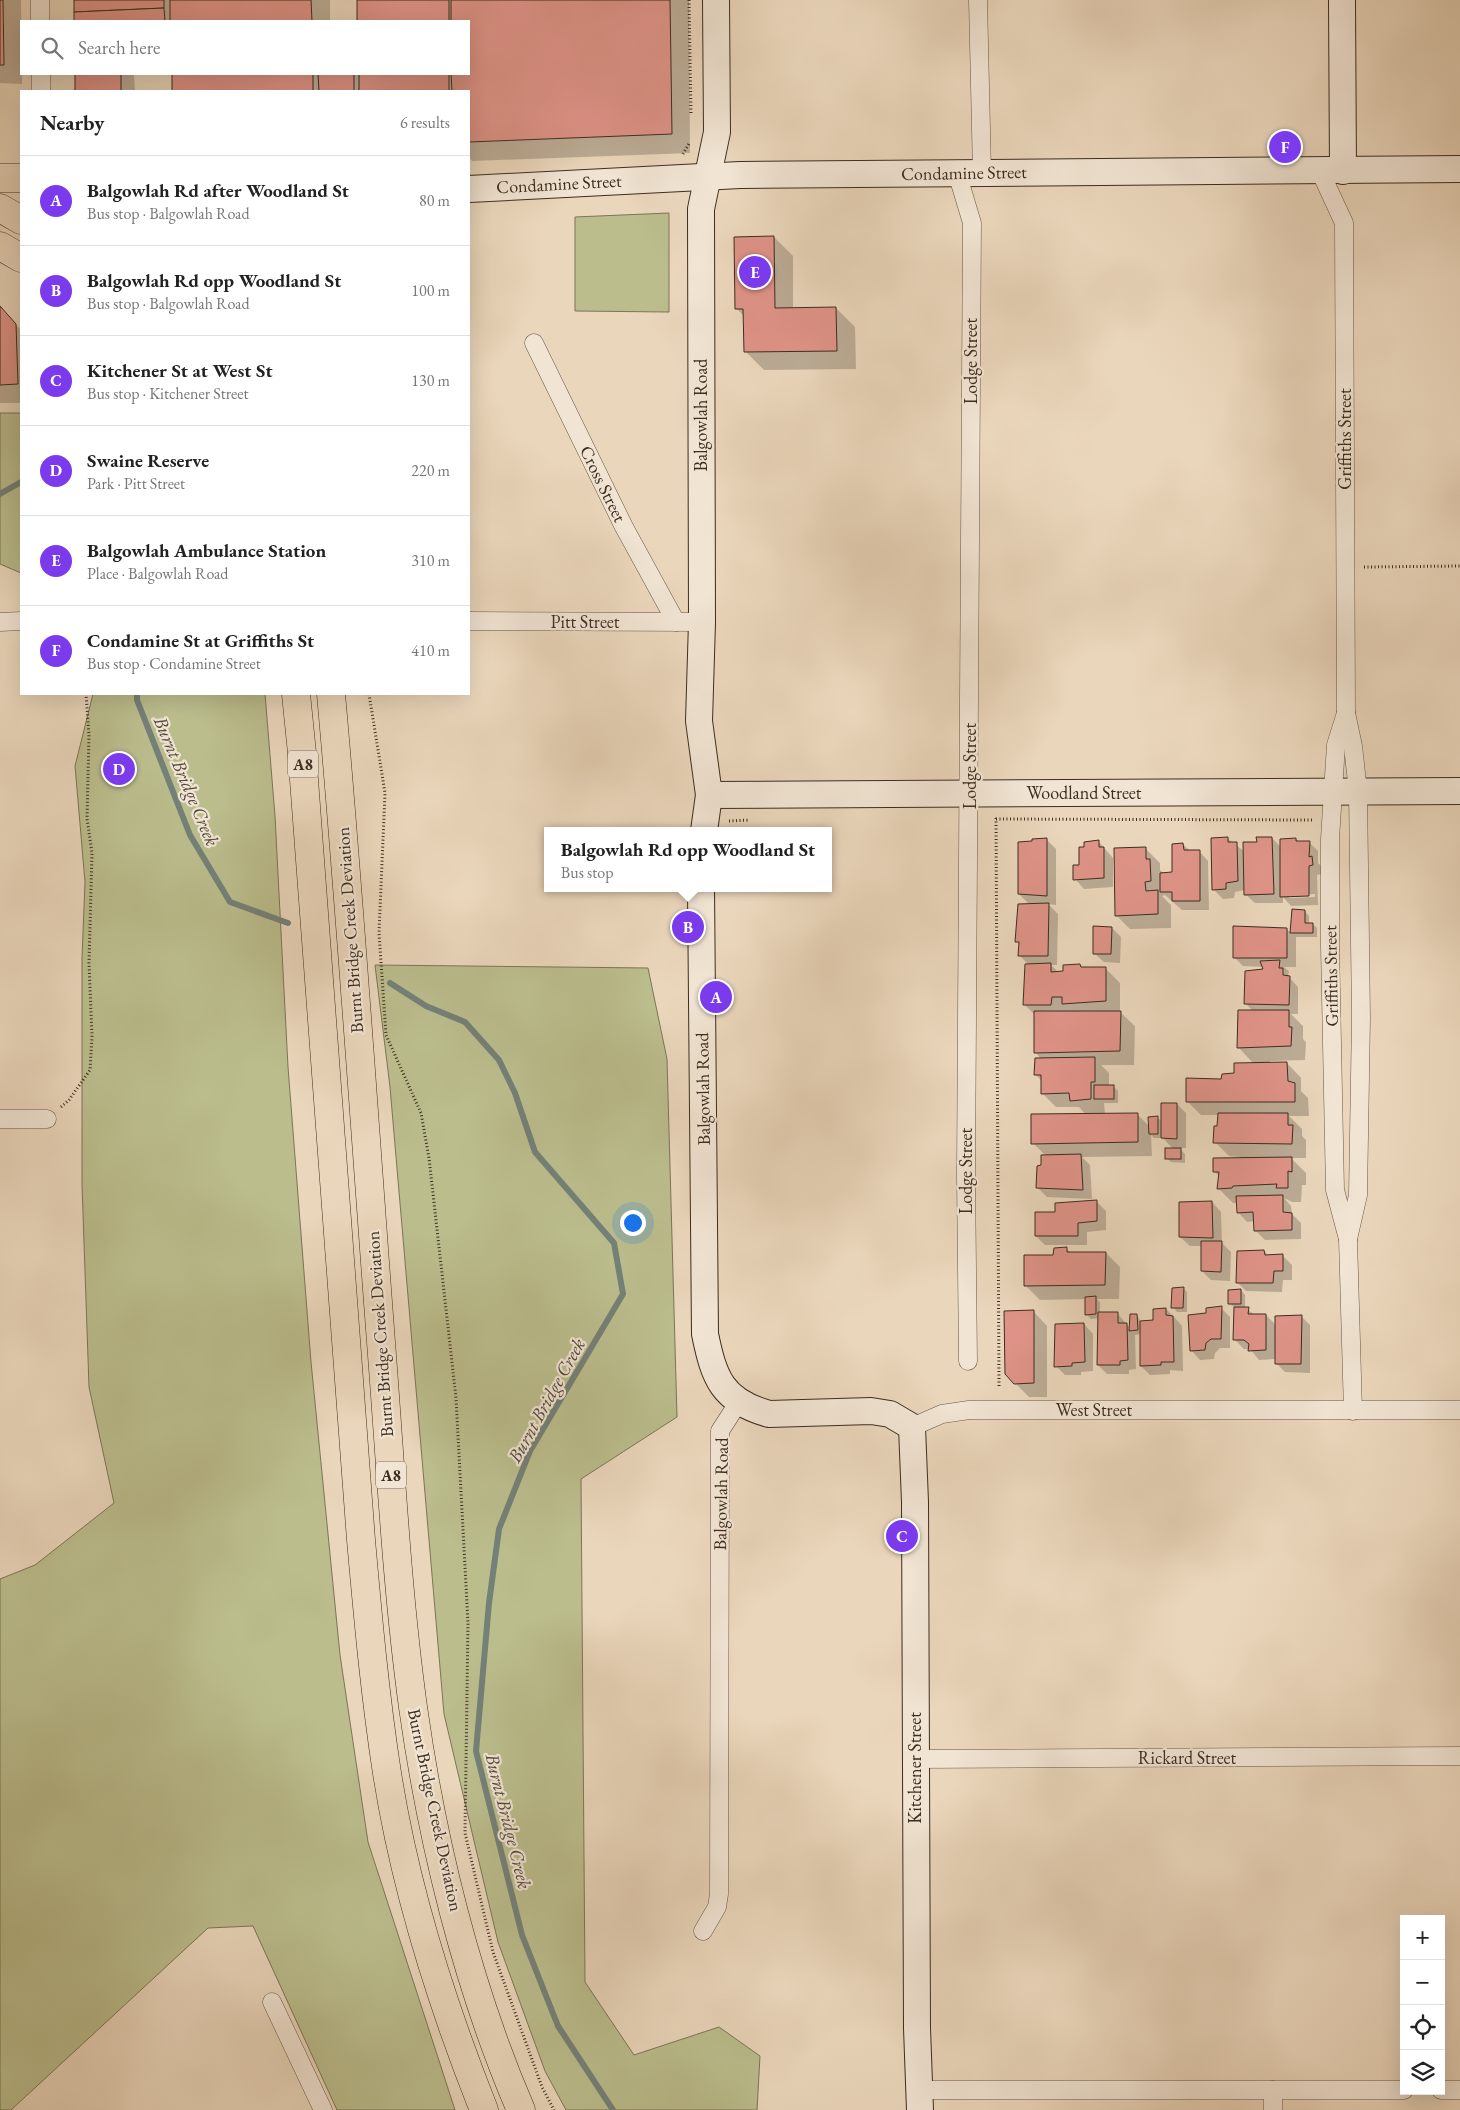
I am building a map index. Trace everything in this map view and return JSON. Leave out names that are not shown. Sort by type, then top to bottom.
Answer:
[{"type":"highway","points":[[0,178],[20,178]]},
{"type":"highway","points":[[0,208],[20,219]]},
{"type":"highway","points":[[0,246],[20,257]]},
{"type":"highway","name":"Burnt Bridge Creek Deviation","points":[[296,695],[361,1540],[372,1657],[386,1764],[404,1859],[430,1956],[461,2053],[484,2110]]},
{"type":"highway","name":"Burnt Bridge Creek Deviation","points":[[331,695],[393,1500],[413,1706],[422,1765],[446,1877],[490,2028],[521,2110]]},
{"type":"street","points":[[40,0],[40,20]]},
{"type":"street","name":"Balgowlah Road","points":[[705,827],[709,795],[699,721],[702,622],[701,217],[717,132],[716,0]]},
{"type":"street","name":"Lodge Street","points":[[968,1361],[966,1166],[970,793],[972,223],[969,172],[978,0]]},
{"type":"street","name":"Griffiths Street","points":[[1342,0],[1332,171],[1344,223],[1346,713],[1353,746],[1341,800],[1330,946],[1335,1190],[1348,1239],[1352,1411]]},
{"type":"street","points":[[41,75],[41,90]]},
{"type":"street","name":"Condamine Street","points":[[470,189],[708,177],[969,172],[1460,169]]},
{"type":"street","name":"Cross Street","points":[[534,344],[624,527],[676,622]]},
{"type":"street","name":"Pitt Street","points":[[470,621],[702,622]]},
{"type":"street","points":[[0,622],[20,622]]},
{"type":"street","name":"Griffiths Street","points":[[1346,713],[1336,744],[1361,1018],[1358,1195],[1348,1239]]},
{"type":"street","name":"Woodland Street","points":[[709,795],[970,793],[1341,800],[1460,790]]},
{"type":"street","name":"Balgowlah Road","points":[[701,892],[705,1334],[712,1366],[726,1391],[738,1403],[720,1431],[719,1894],[717,1907],[703,1931]]},
{"type":"street","points":[[0,1119],[47,1119]]},
{"type":"street","points":[[738,1403],[769,1414],[871,1411],[890,1414],[912,1427]]},
{"type":"street","name":"West Street","points":[[912,1427],[942,1414],[962,1410],[1460,1410]]},
{"type":"street","name":"Kitchener Street","points":[[912,1427],[914,1477],[917,2028],[920,2100]]},
{"type":"street","name":"Rickard Street","points":[[915,1759],[1460,1756]]},
{"type":"street","points":[[272,2002],[323,2110]]},
{"type":"street","points":[[920,2100],[1273,2090],[1400,2090]]},
{"type":"street","points":[[1273,2090],[1273,2110]]},
{"type":"street","points":[[1445,2090],[1460,2090]]},
{"type":"path","points":[[689,0],[692,118]]},
{"type":"path","points":[[682,157],[692,137]]},
{"type":"path","points":[[1345,567],[1460,566]]},
{"type":"path","points":[[47,1119],[69,1100],[90,1070],[92,1037],[89,963],[92,853],[88,819],[89,735],[86,695]]},
{"type":"path","points":[[369,695],[384,793],[379,932],[386,1035],[422,1112],[430,1158],[456,1398],[468,1623],[465,1833],[494,1952],[542,2087],[554,2110]]},
{"type":"path","name":"Woodland Street","points":[[996,820],[1315,820],[1341,800]]},
{"type":"path","name":"Lodge Street","points":[[996,820],[999,1386]]},
{"type":"green space","points":[[669,213],[669,312],[575,311],[575,217]]},
{"type":"green space","points":[[0,413],[20,413],[20,573],[0,564]]},
{"type":"green space","points":[[93,695],[265,695],[275,816],[288,1067],[311,1362],[340,1655],[368,1842],[455,2110],[337,2110],[253,1926],[208,1928],[11,2110],[0,2110],[0,1579],[35,1565],[114,1503],[89,1387],[82,1184],[82,958],[85,882],[75,766]]},
{"type":"green space","points":[[375,965],[648,968],[667,1059],[677,1417],[581,1479],[585,1982],[634,2055],[719,2027],[760,2056],[757,2110],[566,2110],[545,2071],[498,1942],[444,1714],[390,1087]]},
{"type":"building","points":[[0,0],[3,0],[4,65],[0,65]]},
{"type":"building","points":[[74,0],[164,0],[164,8],[74,12]]},
{"type":"building","points":[[170,0],[311,0],[312,20],[170,20]]},
{"type":"building","points":[[357,0],[449,0],[449,20],[357,20]]},
{"type":"building","points":[[451,0],[670,0],[672,134],[470,142],[470,90],[452,90],[451,75],[470,75],[470,20],[451,20]]},
{"type":"building","points":[[164,8],[165,20],[74,20],[74,12]]},
{"type":"building","points":[[75,75],[121,75],[121,90],[75,90]]},
{"type":"building","points":[[172,75],[313,75],[313,90],[172,90]]},
{"type":"building","points":[[318,75],[354,75],[354,90],[319,90]]},
{"type":"building","points":[[359,75],[449,75],[449,90],[359,90]]},
{"type":"building","points":[[774,236],[775,308],[836,307],[837,351],[744,352],[743,309],[735,309],[734,237]]},
{"type":"building","points":[[0,306],[16,324],[18,384],[0,385]]},
{"type":"building","points":[[1228,837],[1228,842],[1237,842],[1238,881],[1226,883],[1226,889],[1212,890],[1211,838]]},
{"type":"building","points":[[1256,837],[1272,837],[1274,894],[1244,895],[1243,842],[1257,842]]},
{"type":"building","points":[[1047,838],[1047,896],[1018,894],[1018,842]]},
{"type":"building","points":[[1296,838],[1296,841],[1310,841],[1309,857],[1312,856],[1313,865],[1309,866],[1309,896],[1280,897],[1280,839]]},
{"type":"building","points":[[1099,840],[1099,847],[1104,847],[1104,878],[1073,880],[1073,865],[1079,865],[1079,847],[1084,847],[1084,842]]},
{"type":"building","points":[[1183,843],[1184,850],[1200,850],[1200,901],[1172,901],[1172,892],[1160,892],[1160,873],[1172,872],[1172,844]]},
{"type":"building","points":[[1146,847],[1146,859],[1150,859],[1151,881],[1145,882],[1146,891],[1158,890],[1158,914],[1115,916],[1114,848]]},
{"type":"building","points":[[1049,903],[1048,956],[1018,956],[1019,942],[1015,942],[1018,904]]},
{"type":"building","points":[[1292,909],[1305,910],[1305,923],[1313,923],[1313,933],[1290,933]]},
{"type":"building","points":[[1093,926],[1112,927],[1111,954],[1093,954]]},
{"type":"building","points":[[1233,926],[1287,928],[1287,958],[1233,958]]},
{"type":"building","points":[[1280,960],[1279,968],[1283,968],[1283,975],[1290,976],[1289,1005],[1244,1004],[1245,971],[1263,969],[1260,961]]},
{"type":"building","points":[[1051,963],[1051,972],[1063,971],[1063,965],[1080,964],[1081,967],[1106,967],[1106,1001],[1062,1004],[1062,997],[1052,997],[1051,1005],[1023,1005],[1025,964]]},
{"type":"building","points":[[1238,1010],[1289,1010],[1289,1027],[1292,1027],[1291,1046],[1237,1048]]},
{"type":"building","points":[[1034,1011],[1121,1011],[1120,1051],[1034,1053]]},
{"type":"building","points":[[1095,1057],[1095,1082],[1091,1082],[1091,1099],[1070,1101],[1069,1093],[1041,1094],[1041,1075],[1034,1075],[1035,1058]]},
{"type":"building","points":[[1287,1062],[1288,1081],[1295,1083],[1295,1102],[1186,1102],[1186,1078],[1221,1079],[1222,1074],[1234,1073],[1234,1063]]},
{"type":"building","points":[[1094,1085],[1114,1085],[1114,1099],[1094,1099]]},
{"type":"building","points":[[1161,1103],[1177,1103],[1177,1139],[1161,1138]]},
{"type":"building","points":[[1138,1113],[1138,1142],[1031,1144],[1031,1114]]},
{"type":"building","points":[[1218,1113],[1288,1113],[1288,1125],[1293,1125],[1292,1144],[1213,1143],[1214,1126],[1217,1126]]},
{"type":"building","points":[[1158,1116],[1158,1134],[1149,1134],[1148,1117]]},
{"type":"building","points":[[1165,1148],[1181,1148],[1181,1159],[1165,1159]]},
{"type":"building","points":[[1081,1154],[1083,1190],[1036,1188],[1037,1166],[1041,1165],[1041,1155]]},
{"type":"building","points":[[1292,1157],[1292,1172],[1288,1171],[1288,1188],[1276,1188],[1277,1184],[1233,1186],[1232,1188],[1217,1189],[1219,1172],[1213,1172],[1213,1158]]},
{"type":"building","points":[[1283,1195],[1283,1212],[1292,1213],[1292,1230],[1254,1231],[1253,1212],[1237,1213],[1236,1196]]},
{"type":"building","points":[[1097,1200],[1097,1221],[1078,1223],[1078,1236],[1035,1236],[1035,1212],[1055,1212],[1055,1203]]},
{"type":"building","points":[[1212,1201],[1213,1238],[1179,1237],[1179,1202]]},
{"type":"building","points":[[1201,1241],[1222,1241],[1221,1272],[1201,1271]]},
{"type":"building","points":[[1067,1247],[1067,1252],[1106,1252],[1105,1285],[1024,1286],[1024,1255],[1053,1255],[1054,1248]]},
{"type":"building","points":[[1264,1250],[1265,1255],[1283,1254],[1283,1271],[1274,1271],[1273,1283],[1236,1283],[1237,1251]]},
{"type":"building","points":[[1184,1287],[1183,1308],[1171,1308],[1172,1288]]},
{"type":"building","points":[[1241,1289],[1241,1304],[1228,1304],[1228,1290]]},
{"type":"building","points":[[1096,1296],[1096,1314],[1085,1315],[1085,1297]]},
{"type":"building","points":[[1222,1306],[1221,1339],[1211,1339],[1206,1343],[1205,1350],[1190,1351],[1188,1315],[1206,1313],[1206,1308]]},
{"type":"building","points":[[1234,1307],[1249,1307],[1248,1314],[1266,1314],[1266,1350],[1248,1351],[1249,1344],[1244,1340],[1233,1340]]},
{"type":"building","points":[[1166,1308],[1166,1315],[1173,1316],[1174,1362],[1161,1362],[1161,1365],[1140,1366],[1140,1321],[1153,1320],[1153,1309]]},
{"type":"building","points":[[1034,1310],[1034,1383],[1014,1384],[1005,1374],[1004,1311]]},
{"type":"building","points":[[1098,1312],[1118,1312],[1118,1323],[1127,1323],[1128,1360],[1120,1361],[1120,1365],[1097,1365]]},
{"type":"building","points":[[1130,1314],[1137,1314],[1138,1330],[1129,1331]]},
{"type":"building","points":[[1302,1315],[1301,1364],[1275,1364],[1275,1316]]},
{"type":"building","points":[[1084,1323],[1085,1362],[1072,1363],[1072,1366],[1054,1367],[1055,1324]]},
{"type":"waterway","name":"Burnt Bridge Creek","points":[[0,494],[20,483]]},
{"type":"waterway","name":"Burnt Bridge Creek","points":[[137,695],[137,700],[190,835],[230,902],[288,923]]},
{"type":"waterway","name":"Burnt Bridge Creek","points":[[390,983],[426,1006],[465,1022],[499,1060],[515,1093],[535,1152],[614,1243],[623,1294],[530,1451],[499,1529],[489,1603],[476,1751],[522,1935],[558,2026],[613,2110]]},
{"type":"place","name":"Condamine St at Griffiths St","points":[[1285,147]]},
{"type":"place","name":"Balgowlah Ambulance Station","points":[[755,272]]},
{"type":"place","name":"Swaine Reserve","points":[[119,769]]},
{"type":"place","name":"Balgowlah Rd opp Woodland St","points":[[688,927]]},
{"type":"place","name":"Balgowlah Rd after Woodland St","points":[[716,997]]},
{"type":"place","name":"Kitchener St at West St","points":[[902,1536]]}]
